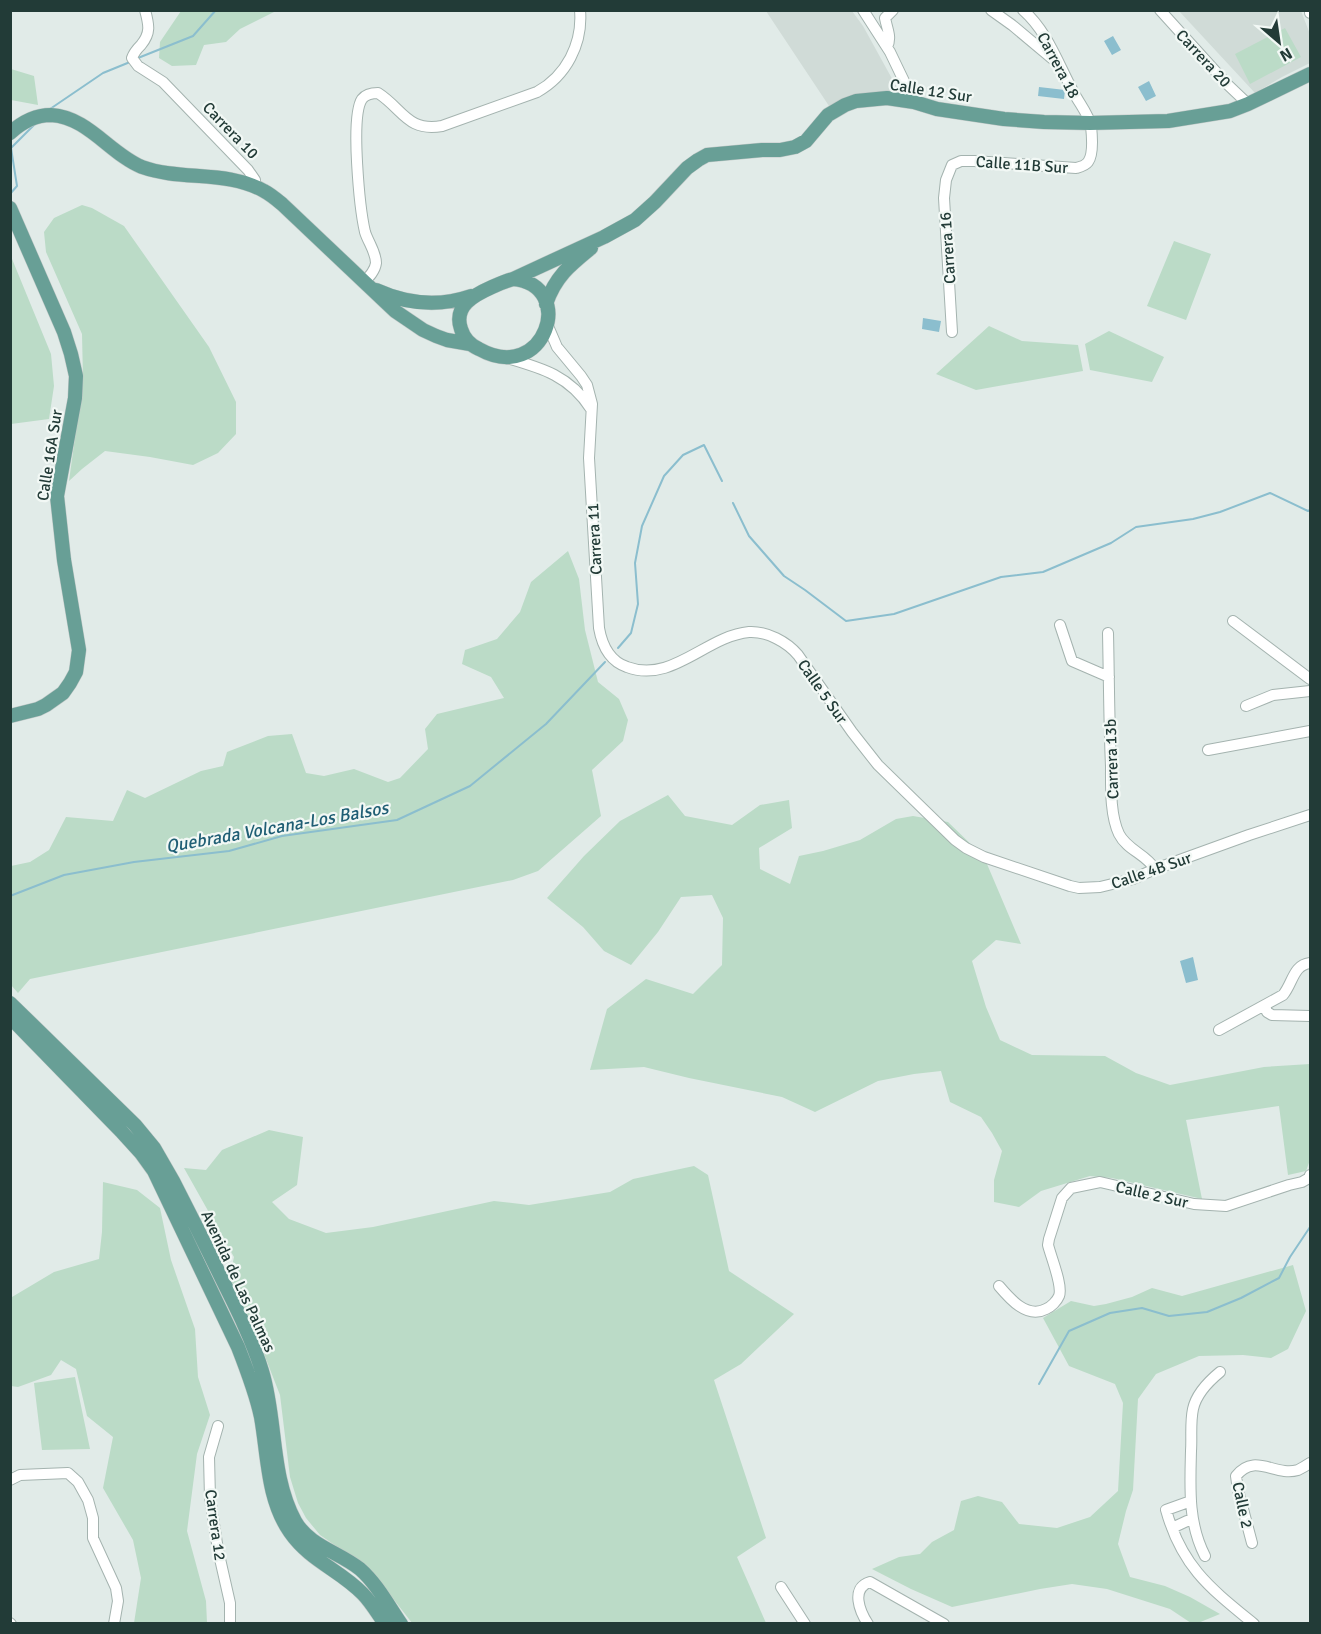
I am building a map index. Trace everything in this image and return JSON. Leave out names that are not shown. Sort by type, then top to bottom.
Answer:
[{"type":"main road","name":"Calle 12 Sur","points":[[513,279],[628,224],[646,211],[687,168],[698,160],[708,155],[795,147],[806,141],[828,115],[855,101],[887,98],[938,109],[1004,119],[1044,122],[1168,121],[1230,111],[1311,74]]},
{"type":"main road","name":"Calle 12 Sur","points":[[1293,82],[1311,82]]},
{"type":"main road","points":[[10,133],[25,121],[51,115],[80,124],[121,156],[144,167],[183,175],[226,179],[255,187]]},
{"type":"main road","name":"Carrera 10","points":[[255,187],[282,204],[394,311],[423,330],[447,340],[470,344]]},
{"type":"main road","name":"Calle 16A Sur","points":[[10,716],[38,709],[63,693],[76,672],[79,650],[57,496],[75,398],[76,376],[64,332],[12,212]]},
{"type":"main road","name":"Calle 12 Sur","points":[[546,304],[550,291],[559,277],[604,237]]},
{"type":"main road","points":[[513,279],[526,281],[539,291],[546,304],[548,326],[541,340],[533,348],[521,354],[506,357],[485,352],[470,344],[461,332],[459,317],[462,308],[476,294],[513,279]]},
{"type":"main road","name":"Carrera 10","points":[[367,284],[400,299],[422,303],[450,302],[476,294]]},
{"type":"main road","name":"Avenida de Las Palmas","points":[[10,1003],[135,1125],[161,1160],[241,1317],[262,1370],[270,1403],[280,1484],[292,1516],[316,1544],[355,1566],[370,1579],[401,1623]]},
{"type":"main road","name":"Avenida de Las Palmas","points":[[10,1017],[121,1131],[154,1171],[248,1372],[260,1415],[269,1479],[278,1510],[299,1544],[311,1556],[341,1575],[364,1594],[385,1623]]},
{"type":"street","name":"Carrera 10","points":[[145,10],[149,34],[134,52],[135,62],[163,82],[248,170],[255,180],[255,187]]},
{"type":"street","points":[[367,284],[376,263],[365,230],[359,189],[356,136],[359,106],[364,97],[378,93],[405,117],[431,128],[537,92],[548,86],[558,76],[573,53],[581,28],[580,10]]},
{"type":"street","points":[[863,10],[887,47],[914,102]]},
{"type":"street","points":[[887,47],[890,35],[885,18],[893,10]]},
{"type":"street","points":[[991,10],[1058,63]]},
{"type":"street","name":"Carrera 18","points":[[1023,10],[1032,18],[1047,39],[1090,123]]},
{"type":"street","name":"Carrera 20","points":[[1160,10],[1248,104]]},
{"type":"street","name":"Calle 11B Sur","points":[[952,165],[968,161],[1076,168],[1083,166],[1089,162],[1091,153],[1090,123]]},
{"type":"street","name":"Carrera 16","points":[[952,165],[946,180],[944,198],[952,332]]},
{"type":"street","name":"Carrera 11","points":[[548,326],[557,347],[582,376],[592,404],[589,458],[599,628],[604,648],[618,663]]},
{"type":"street","points":[[506,357],[561,377],[584,398],[592,409]]},
{"type":"street","points":[[1233,621],[1311,679]]},
{"type":"street","points":[[1060,625],[1072,661],[1109,677]]},
{"type":"street","name":"Calle 5 Sur","points":[[618,663],[624,667],[641,671],[660,670],[726,639],[749,632],[767,635],[783,642],[798,655],[878,765],[955,840],[974,853],[990,860]]},
{"type":"street","name":"Carrera 13b","points":[[1108,633],[1111,783],[1116,827],[1128,845],[1146,858],[1155,869]]},
{"type":"street","points":[[1246,706],[1273,695],[1311,691]]},
{"type":"street","points":[[1208,750],[1311,731]]},
{"type":"street","name":"Calle 4B Sur","points":[[990,860],[1070,886],[1100,887],[1133,879],[1248,835],[1311,815]]},
{"type":"street","points":[[1219,1030],[1283,995],[1299,967],[1311,963]]},
{"type":"street","points":[[1264,1006],[1272,1015],[1311,1016]]},
{"type":"street","name":"Calle 2 Sur","points":[[999,1286],[1013,1302],[1034,1312],[1051,1307],[1059,1296],[1059,1285],[1048,1245],[1049,1239],[1062,1198],[1071,1188],[1100,1182],[1194,1204],[1226,1206],[1302,1182],[1311,1175]]},
{"type":"street","points":[[1205,1556],[1196,1536],[1190,1491],[1193,1408],[1199,1395],[1212,1378],[1220,1372]]},
{"type":"street","name":"Carrera 12","points":[[218,1426],[209,1457],[210,1498],[218,1550],[230,1603],[230,1623]]},
{"type":"street","name":"Calle 2","points":[[1252,1543],[1236,1476],[1246,1467],[1255,1465],[1291,1471],[1311,1463]]},
{"type":"street","points":[[10,1480],[20,1475],[68,1473],[78,1482],[88,1500],[93,1518],[93,1538],[116,1588],[118,1601],[114,1623]]},
{"type":"street","points":[[1191,1502],[1167,1510],[1182,1552],[1195,1571],[1226,1601],[1254,1623]]},
{"type":"street","points":[[1172,1528],[1193,1520]]},
{"type":"street","points":[[868,1623],[860,1613],[858,1600],[859,1591],[870,1582],[944,1623]]},
{"type":"street","points":[[781,1587],[805,1623]]},
{"type":"shaded area","points":[[766,11],[852,11],[863,26],[901,95],[831,109]]},
{"type":"shaded area","points":[[1179,11],[1301,11],[1310,34],[1310,63],[1255,93]]},
{"type":"green space","points":[[181,11],[276,11],[240,29],[226,42],[204,45],[196,65],[172,66],[159,58],[160,42]]},
{"type":"green space","points":[[1285,28],[1301,57],[1250,84],[1235,54]]},
{"type":"green space","points":[[11,69],[34,76],[38,105],[11,100]]},
{"type":"green space","points":[[82,205],[124,226],[209,347],[236,402],[236,434],[218,453],[193,465],[105,451],[69,481],[83,379],[82,334],[46,252],[44,232],[54,218]]},
{"type":"green space","points":[[1174,241],[1211,254],[1186,320],[1147,306]]},
{"type":"green space","points":[[10,254],[51,354],[54,386],[49,419],[11,424]]},
{"type":"green space","points":[[989,326],[1022,341],[1078,345],[1083,371],[976,390],[936,374]]},
{"type":"green space","points":[[1109,331],[1164,357],[1152,382],[1090,370],[1085,344]]},
{"type":"green space","points":[[568,551],[579,579],[585,630],[598,682],[619,699],[628,720],[623,741],[592,770],[601,816],[538,871],[513,880],[30,979],[18,993],[11,985],[11,866],[30,862],[49,850],[66,817],[113,821],[127,790],[145,798],[201,771],[223,766],[227,752],[268,736],[292,734],[306,773],[324,776],[354,769],[388,782],[400,778],[428,749],[425,729],[437,714],[504,698],[491,677],[462,664],[465,650],[497,639],[520,612],[531,582]]},
{"type":"green space","points":[[668,795],[685,816],[732,825],[760,805],[789,800],[792,828],[759,848],[760,869],[790,884],[799,856],[860,840],[896,819],[913,816],[948,822],[984,857],[1021,944],[996,940],[972,961],[986,1007],[1000,1040],[1032,1055],[1105,1056],[1136,1073],[1170,1085],[1264,1067],[1310,1064],[1310,1160],[1306,1171],[1288,1175],[1279,1106],[1186,1120],[1202,1199],[1112,1178],[1090,1176],[1041,1191],[1019,1207],[994,1202],[994,1180],[1002,1151],[981,1117],[950,1102],[941,1071],[878,1081],[815,1112],[782,1097],[644,1067],[590,1070],[607,1009],[646,979],[693,994],[722,965],[723,918],[712,895],[681,897],[658,932],[631,965],[604,951],[583,927],[547,898],[584,856],[620,821]]},
{"type":"green space","points":[[269,1130],[303,1137],[297,1185],[272,1202],[289,1219],[326,1233],[373,1227],[494,1201],[529,1205],[610,1192],[633,1179],[694,1166],[708,1175],[729,1271],[794,1314],[741,1364],[714,1380],[766,1538],[737,1557],[766,1623],[412,1623],[374,1574],[320,1535],[306,1518],[298,1503],[290,1477],[280,1395],[257,1336],[229,1280],[234,1257],[184,1168],[206,1170],[222,1150]]},
{"type":"green space","points":[[103,1182],[137,1190],[160,1208],[171,1260],[195,1329],[198,1377],[210,1415],[197,1454],[187,1531],[206,1601],[207,1623],[134,1623],[141,1578],[133,1540],[103,1488],[113,1437],[87,1416],[76,1369],[61,1360],[51,1375],[18,1387],[11,1386],[12,1297],[54,1272],[99,1259]]},
{"type":"green space","points":[[1293,1265],[1306,1311],[1288,1349],[1271,1358],[1243,1355],[1199,1356],[1156,1374],[1138,1399],[1133,1490],[1118,1544],[1130,1577],[1165,1586],[1220,1614],[1198,1623],[1191,1623],[1170,1609],[1107,1589],[1072,1584],[952,1607],[872,1569],[899,1557],[920,1554],[932,1542],[954,1530],[961,1501],[978,1496],[1002,1502],[1019,1524],[1057,1528],[1090,1517],[1118,1491],[1123,1403],[1115,1384],[1069,1366],[1043,1318],[1071,1301],[1094,1306],[1132,1297],[1152,1288],[1182,1296]]},
{"type":"green space","points":[[75,1377],[90,1449],[42,1450],[34,1383]]},
{"type":"water","points":[[1113,36],[1121,50],[1112,55],[1104,41]]},
{"type":"water","points":[[1149,81],[1156,96],[1146,101],[1138,87]]},
{"type":"water","points":[[1039,87],[1065,90],[1064,99],[1038,96]]},
{"type":"water","points":[[923,318],[941,321],[939,332],[922,329]]},
{"type":"water","points":[[1193,957],[1198,980],[1186,983],[1180,961]]},
{"type":"waterway","points":[[138,58],[193,36],[216,10]]},
{"type":"waterway","points":[[50,109],[103,73],[130,62]]},
{"type":"waterway","points":[[10,194],[17,186],[11,148],[36,123]]},
{"type":"waterway","name":"Quebrada Volcana-Los Balsos","points":[[618,648],[631,633],[638,604],[635,563],[642,526],[664,476],[683,455],[704,445],[722,481]]},
{"type":"waterway","name":"Quebrada Volcana-Los Balsos","points":[[733,503],[749,536],[784,576],[846,621],[894,614],[1001,577],[1043,572],[1111,543],[1136,527],[1193,519],[1220,512],[1270,493],[1310,510]]},
{"type":"waterway","name":"Quebrada Volcana-Los Balsos","points":[[10,896],[64,875],[134,862],[229,851],[282,836],[397,820],[470,786],[546,724],[605,662]]},
{"type":"waterway","points":[[1039,1384],[1069,1331],[1110,1313],[1142,1308],[1169,1316],[1207,1312],[1241,1298],[1279,1278],[1310,1227]]}]
